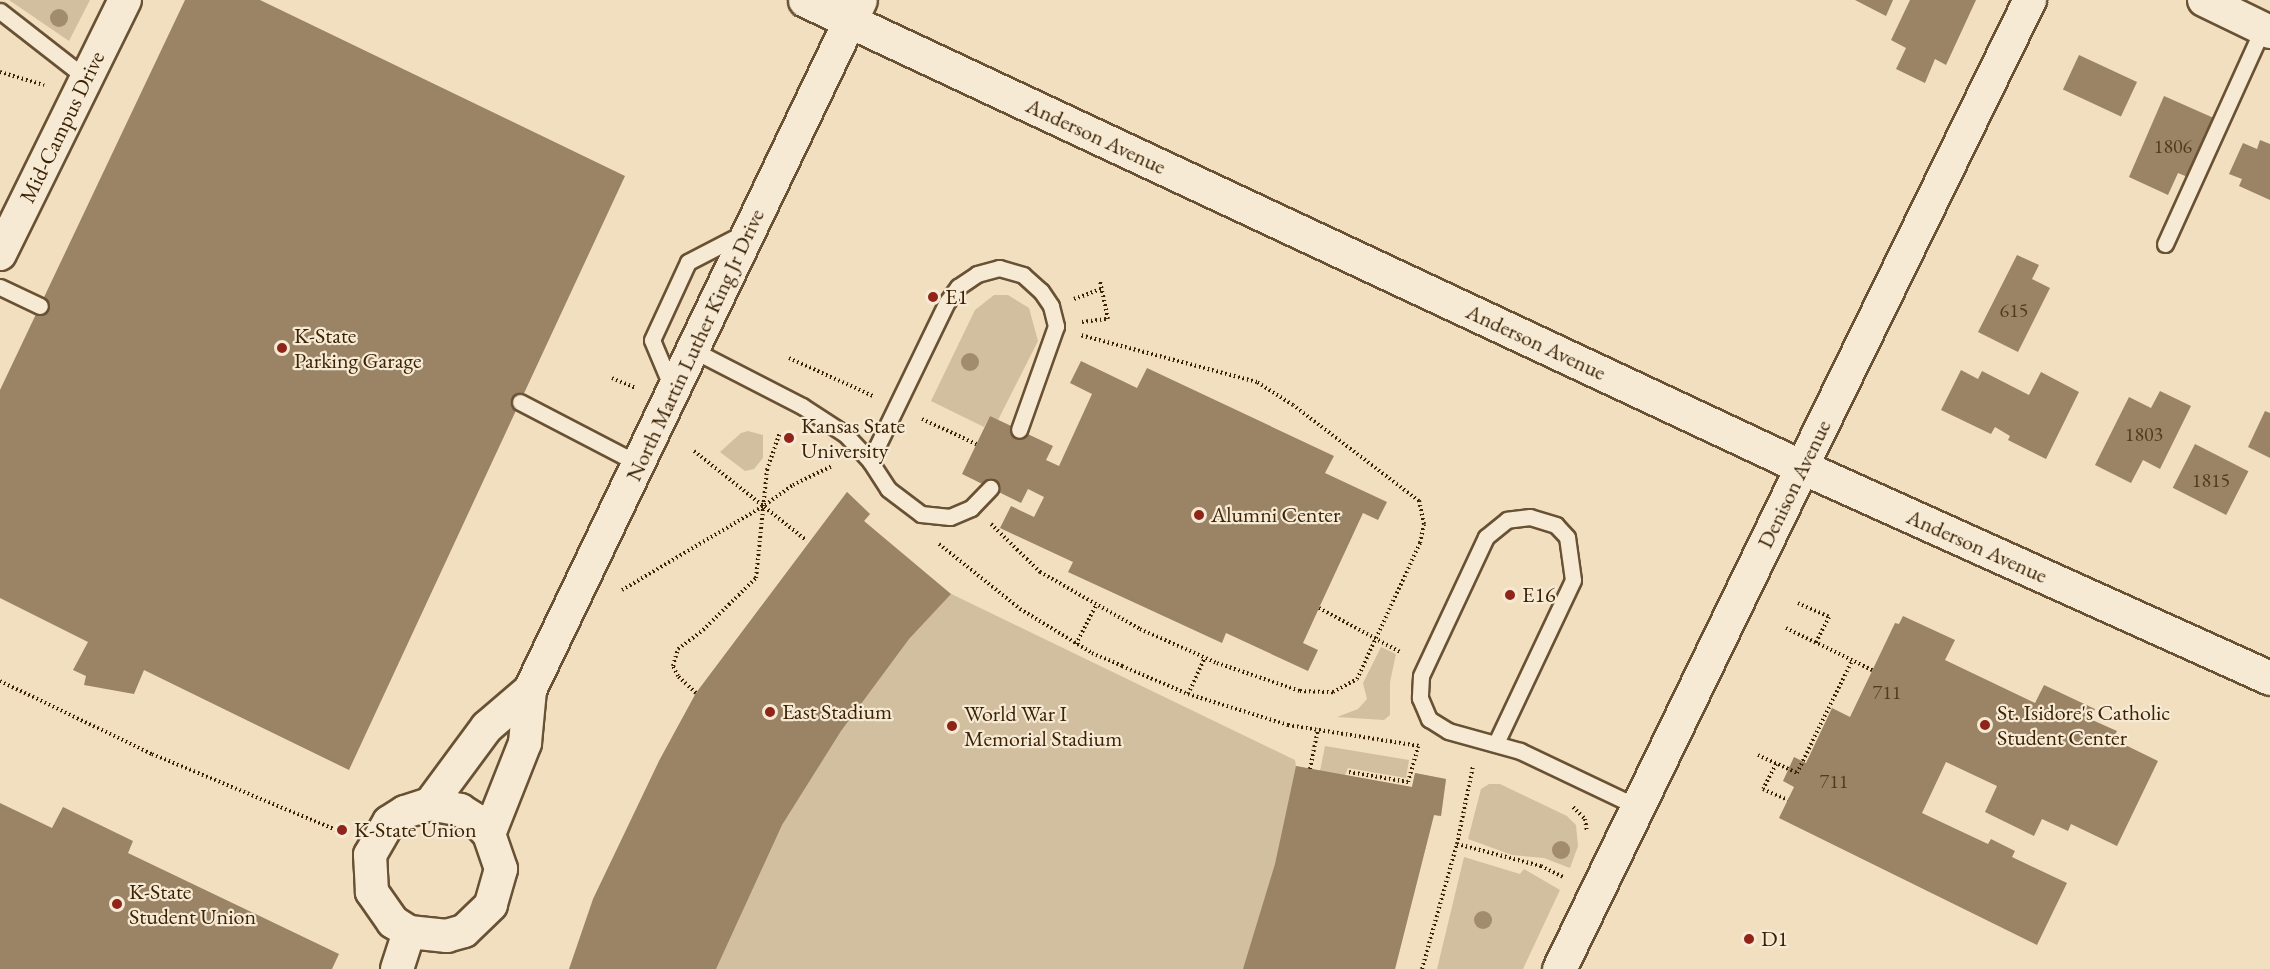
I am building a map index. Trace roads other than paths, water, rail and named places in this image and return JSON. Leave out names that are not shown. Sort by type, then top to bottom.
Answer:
[{"type":"main road","name":"Anderson Avenue","points":[[805,0],[855,10],[1802,467],[2270,678]]},
{"type":"main road","name":"Denison Avenue","points":[[1559,969],[1802,467]]},
{"type":"street","name":"Mid-Campus Drive","points":[[0,254],[125,0]]},
{"type":"street","name":"Denison Avenue","points":[[1802,467],[2030,0]]},
{"type":"street","points":[[2204,0],[2267,30]]},
{"type":"street","name":"North Martin Luther King Jr Drive","points":[[489,834],[525,743],[530,690],[855,10]]},
{"type":"street","name":"North Martin Luther King Jr Drive","points":[[445,807],[487,727],[530,690]]},
{"type":"street","points":[[445,807],[489,834],[501,869],[491,905],[464,931],[428,937],[409,932],[380,909],[368,874],[370,855],[389,822],[405,812],[445,807]]},
{"type":"street","points":[[397,969],[409,932]]},
{"type":"lane","points":[[0,11],[86,78]]},
{"type":"lane","points":[[2165,244],[2267,30]]},
{"type":"lane","points":[[674,391],[652,340],[688,262],[750,230]]},
{"type":"lane","points":[[870,461],[947,302],[958,287],[977,274],[999,268],[1023,275],[1041,291],[1051,306],[1056,326],[1019,430]]},
{"type":"lane","points":[[0,287],[40,306]]},
{"type":"lane","points":[[693,350],[802,406],[845,434],[870,461],[897,499],[932,517],[950,517],[971,508],[990,488]]},
{"type":"lane","points":[[520,402],[639,464]]},
{"type":"lane","points":[[1496,743],[1573,580],[1568,537],[1556,525],[1530,517],[1507,520],[1486,537],[1421,676],[1420,698],[1429,719],[1448,731],[1496,743],[1638,807]]},
{"type":"place","name":"E1","points":[[933,297]]},
{"type":"place","name":"K-State Parking Garage","points":[[282,348]]},
{"type":"place","name":"Kansas State University","points":[[789,438]]},
{"type":"place","name":"Alumni Center","points":[[1199,515]]},
{"type":"place","name":"E16","points":[[1510,595]]},
{"type":"place","name":"East Stadium","points":[[770,712]]},
{"type":"place","name":"St. Isidore's Catholic Student Center","points":[[1985,725]]},
{"type":"place","name":"World War I Memorial Stadium","points":[[952,726]]},
{"type":"place","name":"K-State Union","points":[[342,830]]},
{"type":"place","name":"K-State Student Union","points":[[117,904]]},
{"type":"place","name":"D1","points":[[1749,939]]}]
